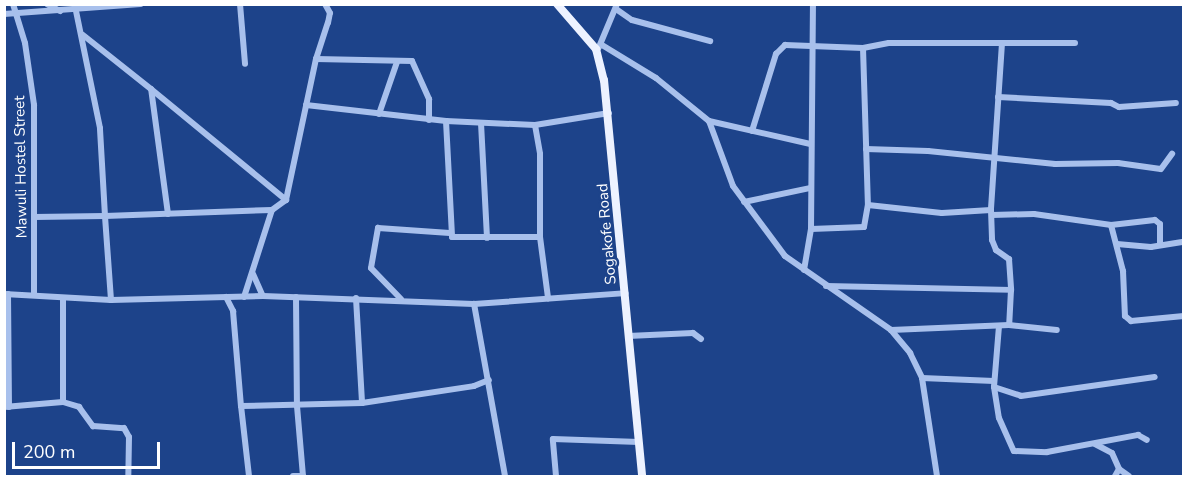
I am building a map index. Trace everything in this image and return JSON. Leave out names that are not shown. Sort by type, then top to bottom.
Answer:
[{"type":"main road","name":"Sogakofe Road","points":[[557,4],[599,47],[609,113],[642,477]]},
{"type":"street","name":"Mawuli Hostel Street","points":[[13,4],[17,14],[34,105],[34,295]]},
{"type":"street","points":[[47,4],[60,11]]},
{"type":"street","points":[[240,4],[245,64]]},
{"type":"street","points":[[34,217],[272,210],[286,200],[316,59],[330,13],[325,4]]},
{"type":"street","points":[[804,270],[811,229],[810,144],[816,48],[813,4]]},
{"type":"street","points":[[4,14],[139,5]]},
{"type":"street","points":[[710,41],[632,20],[617,7],[599,47],[656,78],[709,121],[810,144]]},
{"type":"street","points":[[76,11],[83,35],[100,128],[111,300]]},
{"type":"street","points":[[83,35],[286,200]]},
{"type":"street","points":[[752,131],[780,48],[863,48],[889,43],[1075,43]]},
{"type":"street","points":[[1002,43],[991,212],[992,240],[996,250],[1009,259],[1011,290],[1009,325]]},
{"type":"street","points":[[811,229],[864,227],[868,206],[863,48]]},
{"type":"street","points":[[316,59],[416,64],[429,99],[429,120]]},
{"type":"street","points":[[379,114],[398,62]]},
{"type":"street","points":[[151,89],[168,214]]},
{"type":"street","points":[[998,97],[1111,103],[1119,108],[1176,103]]},
{"type":"street","points":[[306,105],[429,120],[481,123],[535,124],[609,113]]},
{"type":"street","points":[[446,121],[450,233]]},
{"type":"street","points":[[709,121],[723,165],[744,202],[785,256],[891,330],[910,353],[922,378],[937,477]]},
{"type":"street","points":[[481,123],[487,238]]},
{"type":"street","points":[[535,124],[540,154],[540,237],[548,298]]},
{"type":"street","points":[[866,149],[928,151],[993,160],[1118,163],[1161,169],[1172,154]]},
{"type":"street","points":[[744,202],[810,188]]},
{"type":"street","points":[[868,206],[942,213],[1034,214],[1111,225],[1155,220],[1160,224],[1160,245]]},
{"type":"street","points":[[233,311],[243,297],[253,273],[272,210]]},
{"type":"street","points":[[1111,225],[1118,244],[1125,316],[1131,321],[1184,316]]},
{"type":"street","points":[[401,299],[371,268],[378,228],[450,233],[458,239],[540,237]]},
{"type":"street","points":[[1118,244],[1160,245],[1184,242]]},
{"type":"street","points":[[253,273],[263,296]]},
{"type":"street","points":[[826,286],[1011,290]]},
{"type":"street","points":[[128,477],[128,431],[119,426],[93,426],[79,407],[63,402],[46,406],[7,407],[6,294],[111,300],[263,296],[401,299],[474,304],[626,293]]},
{"type":"street","points":[[226,297],[233,311],[249,477]]},
{"type":"street","points":[[293,477],[303,476],[297,406],[296,297]]},
{"type":"street","points":[[63,298],[63,402]]},
{"type":"street","points":[[356,298],[362,403]]},
{"type":"street","points":[[474,304],[505,477]]},
{"type":"street","points":[[891,330],[1009,325],[1057,330]]},
{"type":"street","points":[[999,326],[994,384],[999,418],[1009,446],[1014,451],[1047,452],[1138,435],[1147,440]]},
{"type":"street","points":[[628,336],[693,333],[701,339]]},
{"type":"street","points":[[922,378],[994,384],[1021,396],[1155,377]]},
{"type":"street","points":[[241,406],[362,403],[474,386],[489,380]]},
{"type":"street","points":[[556,477],[553,439],[639,442]]},
{"type":"street","points":[[1095,444],[1112,453],[1119,469],[1129,477]]},
{"type":"street","points":[[1115,477],[1119,469]]}]
